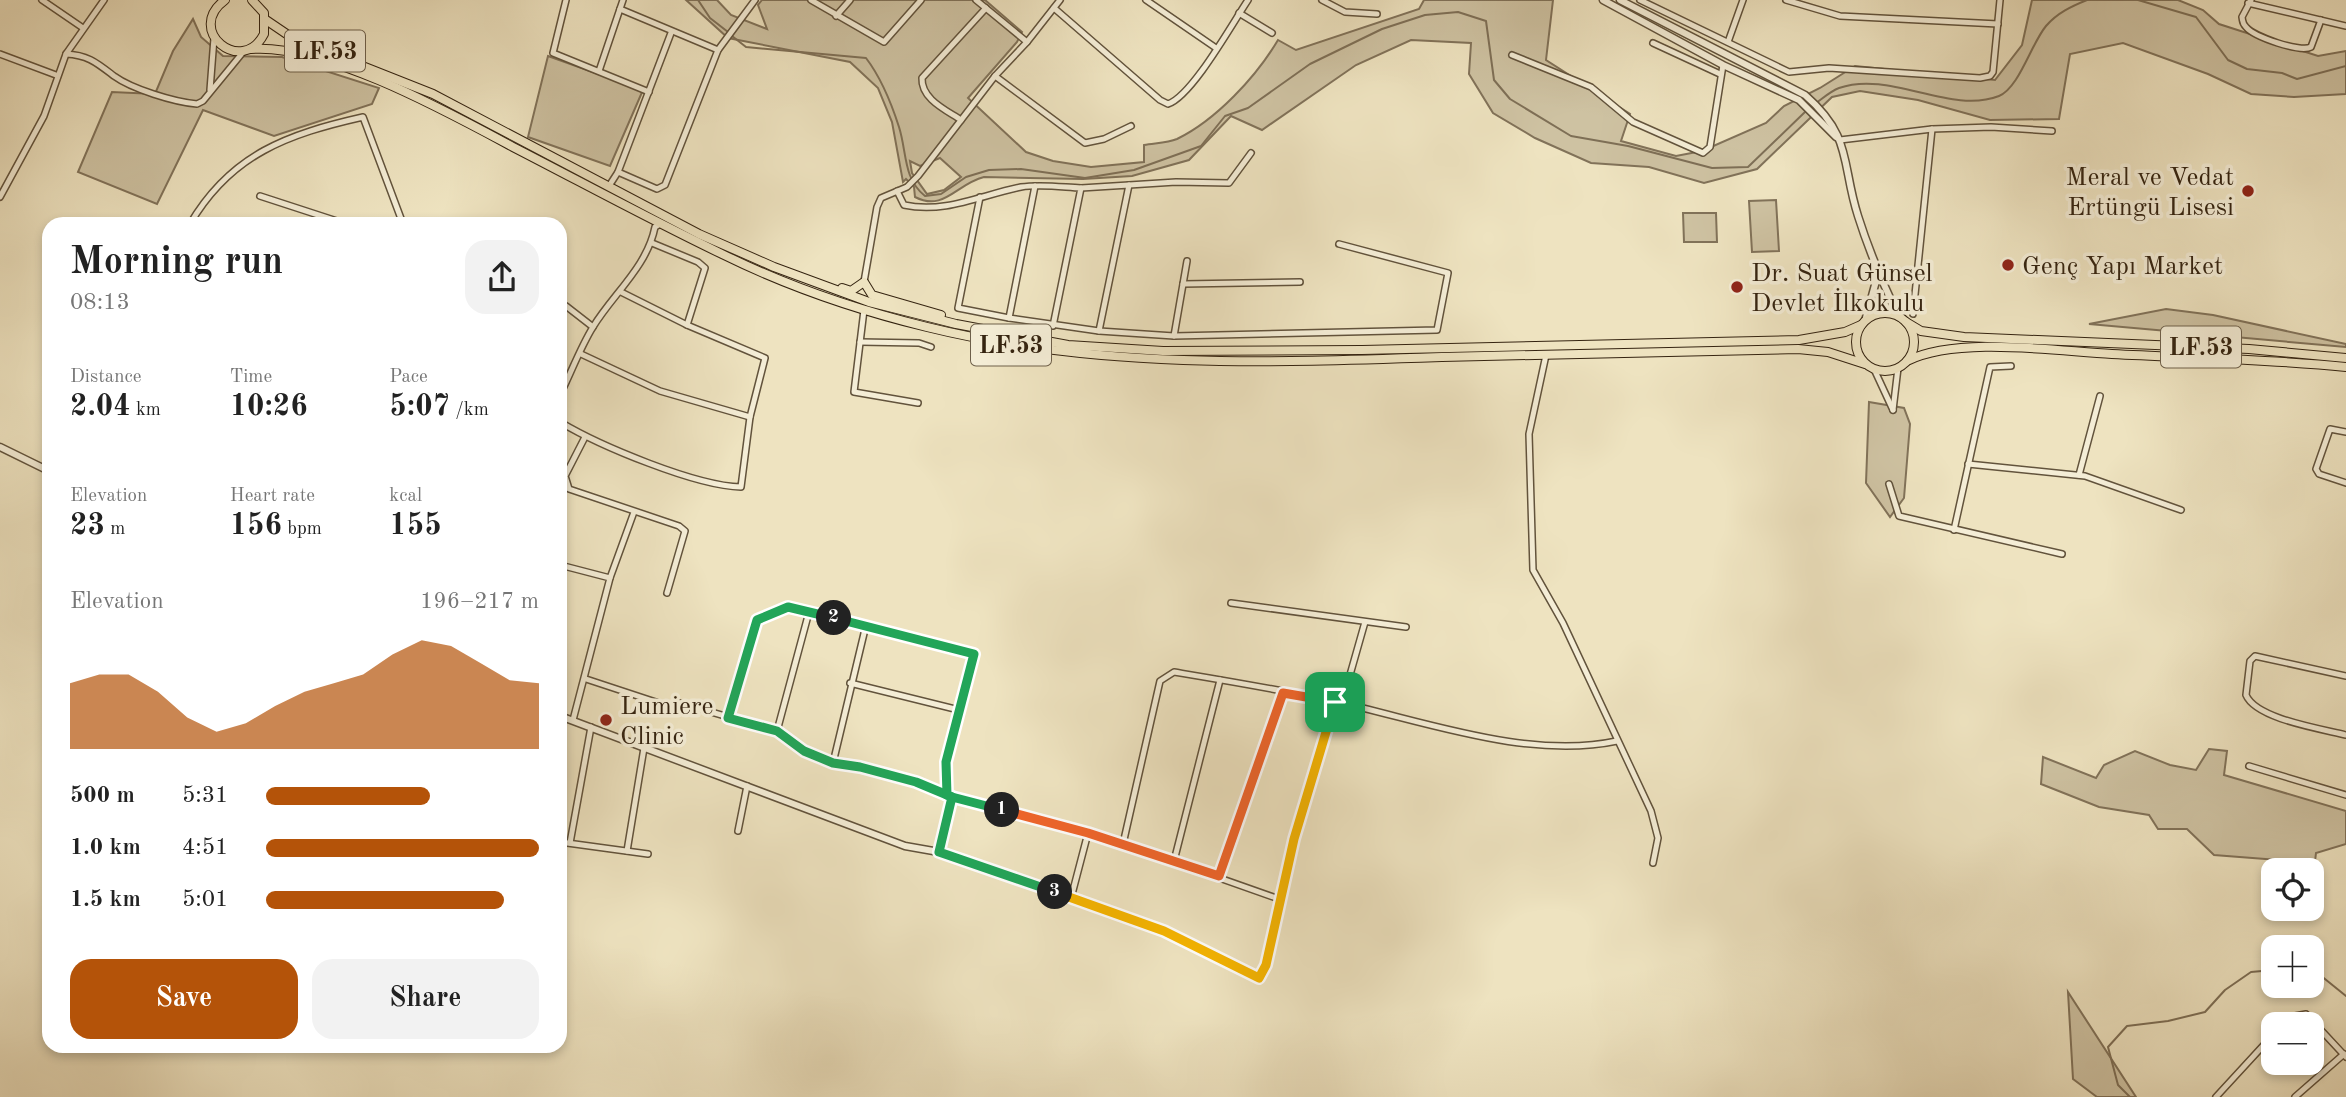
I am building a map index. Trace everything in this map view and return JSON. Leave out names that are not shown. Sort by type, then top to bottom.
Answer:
[{"type":"highway","points":[[215,38],[211,22],[217,6],[224,0]]},
{"type":"highway","name":"LF.53","points":[[252,0],[265,17],[294,38],[433,94],[699,233],[815,284],[870,302],[956,324],[1068,345],[1234,352],[1799,340],[1825,337],[1863,323],[1881,313],[1902,319],[1921,331],[1964,337],[2249,349],[2346,358]]},
{"type":"highway","name":"LF.53","points":[[248,50],[261,40],[265,17],[262,0]]},
{"type":"highway","name":"LF.53","points":[[215,38],[227,50],[290,49],[368,77],[447,112],[657,222],[775,277],[864,310],[1002,344],[1110,358],[1196,361],[1327,361],[1798,349],[1828,352],[1874,369]]},
{"type":"highway","points":[[699,233],[840,288],[851,291],[864,282],[872,295],[1068,345]]},
{"type":"highway","points":[[1902,319],[1914,340],[1907,361]]},
{"type":"highway","points":[[1863,323],[1857,333],[1857,350],[1866,364]]},
{"type":"highway","name":"LF.53","points":[[1898,368],[1907,361],[1942,350],[1989,348],[2252,358],[2346,367]]},
{"type":"highway","points":[[1874,369],[1882,371],[1898,368]]},
{"type":"street","points":[[42,0],[83,28]]},
{"type":"street","points":[[0,197],[44,116],[65,54],[104,0]]},
{"type":"street","points":[[566,0],[554,53],[649,92]]},
{"type":"street","points":[[599,71],[623,0]]},
{"type":"street","points":[[618,172],[657,189],[665,185],[719,48],[755,0]]},
{"type":"street","points":[[811,0],[884,41],[921,0]]},
{"type":"street","points":[[836,16],[849,0]]},
{"type":"street","points":[[976,0],[1027,42]]},
{"type":"street","points":[[864,282],[877,207],[881,198],[907,187],[918,176],[995,76],[1027,42],[1060,0]]},
{"type":"street","points":[[1054,8],[1168,104],[1175,102],[1191,86],[1248,0]]},
{"type":"street","points":[[1322,0],[1345,12],[1377,14]]},
{"type":"street","points":[[1602,0],[1723,65],[1802,98],[1840,140]]},
{"type":"street","points":[[1619,0],[1824,112],[1840,140],[1857,213],[1878,274],[1902,319]]},
{"type":"street","points":[[1640,0],[1789,72],[1829,68],[1980,78],[1990,76],[1995,66],[2000,0]]},
{"type":"street","points":[[1661,10],[1663,0]]},
{"type":"street","points":[[1728,42],[1743,0]]},
{"type":"street","points":[[1786,0],[1840,16],[1998,24]]},
{"type":"street","points":[[1148,1],[1216,48]]},
{"type":"street","points":[[2321,20],[2311,47],[2301,50],[2246,28],[2242,16],[2250,1],[2346,26]]},
{"type":"street","points":[[961,120],[928,97],[921,88],[922,78],[986,8]]},
{"type":"street","points":[[620,9],[671,33],[719,48]]},
{"type":"street","points":[[1239,13],[1272,33]]},
{"type":"street","points":[[609,186],[618,172],[671,33]]},
{"type":"street","points":[[209,93],[215,38]]},
{"type":"street","points":[[1653,43],[1720,74]]},
{"type":"street","points":[[65,54],[92,59],[115,76],[148,91],[188,103],[203,101],[248,50]]},
{"type":"street","points":[[0,54],[56,75]]},
{"type":"street","points":[[1512,55],[1591,87],[1633,122],[1703,153],[1710,147],[1723,65]]},
{"type":"street","points":[[995,76],[1085,143],[1104,139],[1131,126]]},
{"type":"street","points":[[196,217],[219,184],[254,155],[285,138],[363,117],[400,217]]},
{"type":"street","points":[[1840,140],[1932,129],[1991,127],[2052,131]]},
{"type":"street","points":[[1913,314],[1932,129]]},
{"type":"street","points":[[897,191],[904,205],[919,209],[956,205],[1034,186],[1081,188],[1176,182],[1229,183],[1251,153]]},
{"type":"street","points":[[1099,331],[1129,185]]},
{"type":"street","points":[[1009,318],[1034,186]]},
{"type":"street","points":[[1053,326],[1081,188]]},
{"type":"street","points":[[261,196],[325,217]]},
{"type":"street","points":[[980,197],[958,308],[1053,326],[1174,336],[1437,330],[1448,272],[1339,244]]},
{"type":"street","points":[[567,382],[593,327],[621,292],[652,243],[657,222]]},
{"type":"street","points":[[652,243],[698,262],[705,268],[687,325]]},
{"type":"street","points":[[1174,336],[1187,261]]},
{"type":"street","points":[[1863,323],[1878,274]]},
{"type":"street","points":[[1183,284],[1300,282]]},
{"type":"street","points":[[567,426],[585,437],[698,479],[741,488],[750,417],[765,358],[687,325],[621,292]]},
{"type":"street","points":[[567,307],[593,327]]},
{"type":"street","points":[[864,310],[853,393],[918,403]]},
{"type":"street","points":[[860,342],[919,343],[931,347]]},
{"type":"street","points":[[581,354],[660,391],[750,417]]},
{"type":"street","points":[[1546,355],[1529,434],[1533,570],[1563,623],[1651,811],[1658,838],[1653,863]]},
{"type":"street","points":[[1954,530],[1990,367],[2011,366]]},
{"type":"street","points":[[1874,369],[1893,410],[1898,368]]},
{"type":"street","points":[[2079,475],[2100,397]]},
{"type":"street","points":[[2346,432],[2330,429],[2316,469],[2319,474],[2346,483]]},
{"type":"street","points":[[567,472],[585,437]]},
{"type":"street","points":[[0,447],[42,468]]},
{"type":"street","points":[[1968,464],[2079,475],[2181,510]]},
{"type":"street","points":[[1889,484],[1899,516],[2062,554]]},
{"type":"street","points":[[567,488],[680,526],[685,531],[667,593]]},
{"type":"street","points":[[573,720],[586,679],[610,578],[634,512]]},
{"type":"street","points":[[567,567],[610,578]]},
{"type":"street","points":[[1230,603],[1406,627]]},
{"type":"street","points":[[728,718],[757,620],[786,607],[974,654],[946,762],[949,796],[939,852]]},
{"type":"street","points":[[777,731],[809,612]]},
{"type":"street","points":[[567,718],[905,846],[939,852],[1164,931],[1259,978],[1266,965],[1279,899],[1365,622]]},
{"type":"street","points":[[833,763],[866,625]]},
{"type":"street","points":[[2346,676],[2255,656],[2250,661],[2246,695],[2248,700],[2272,716],[2346,735]]},
{"type":"street","points":[[1123,844],[1160,681],[1174,672],[1338,702],[1520,743],[1598,745],[1617,741]]},
{"type":"street","points":[[586,679],[668,706],[680,703],[777,731],[804,751],[833,763],[905,779],[949,796],[1088,833],[1219,876],[1279,899]]},
{"type":"street","points":[[1174,861],[1220,680]]},
{"type":"street","points":[[850,683],[959,710]]},
{"type":"street","points":[[1219,876],[1283,693]]},
{"type":"street","points":[[570,843],[590,727]]},
{"type":"street","points":[[627,851],[645,748]]},
{"type":"street","points":[[2249,766],[2346,795]]},
{"type":"street","points":[[738,831],[747,786]]},
{"type":"street","points":[[1071,898],[1088,833]]},
{"type":"street","points":[[567,843],[648,854]]},
{"type":"street","points":[[2295,1097],[2345,1056],[2324,1033]]},
{"type":"street","points":[[2216,1097],[2261,1048]]},
{"type":"shaded area","points":[[686,0],[717,0],[731,15],[767,29],[758,5],[762,0],[985,0],[1022,32],[1017,42],[968,98],[1026,152],[1053,161],[1091,167],[1144,162],[1144,145],[1177,139],[1192,131],[1247,83],[1278,40],[1296,50],[1419,9],[1424,0],[1553,0],[1546,60],[1630,114],[1621,141],[1676,156],[1702,151],[1766,123],[1784,106],[1855,66],[1995,80],[2022,45],[2032,0],[2178,0],[2203,10],[2219,24],[2318,56],[2346,51],[2346,94],[2294,97],[2251,94],[2208,74],[2123,43],[2070,54],[2059,119],[1990,120],[1918,100],[1860,91],[1832,97],[1757,169],[1704,183],[1649,167],[1591,163],[1535,138],[1493,113],[1469,74],[1471,43],[1411,40],[1356,65],[1262,130],[1231,116],[1189,160],[1132,176],[1083,179],[984,177],[942,199],[925,201],[915,197],[914,187],[906,179],[903,182],[892,122],[878,88],[850,62],[728,38]],"holes":[[[940,158],[961,177],[944,190],[927,194],[912,173],[910,161],[920,166]]]},
{"type":"shaded area","points":[[193,19],[201,37],[223,56],[282,57],[379,88],[372,104],[274,136],[203,110],[157,204],[78,172],[112,92],[155,94],[173,51]]},
{"type":"shaded area","points":[[548,56],[643,90],[610,166],[528,137]]},
{"type":"shaded area","points":[[1776,200],[1779,251],[1752,252],[1749,201]]},
{"type":"shaded area","points":[[1683,213],[1716,213],[1717,242],[1684,242]]},
{"type":"shaded area","points":[[2166,309],[2213,315],[2346,344],[2346,347],[2089,324]]},
{"type":"shaded area","points":[[1869,402],[1904,408],[1910,424],[1904,498],[1890,517],[1866,483]]},
{"type":"shaded area","points":[[2209,749],[2227,751],[2224,775],[2346,811],[2346,844],[2316,853],[2315,858],[2261,859],[2214,855],[2187,829],[2158,829],[2149,815],[2099,807],[2041,784],[2043,757],[2096,778],[2104,765],[2135,751],[2170,765],[2196,770]]},
{"type":"shaded area","points":[[2068,992],[2136,1097],[2097,1097],[2073,1079]]},
{"type":"waterway","points":[[698,0],[710,18],[728,32]]},
{"type":"waterway","points":[[1816,103],[1836,89],[1859,84],[1879,84],[1960,100],[1999,96],[2013,84],[2046,26],[2065,10],[2087,0]]},
{"type":"waterway","points":[[2138,0],[2196,17],[2228,60],[2247,69],[2282,73],[2297,79],[2346,66]]},
{"type":"waterway","points":[[732,36],[746,47],[866,58],[893,109],[902,136],[909,173],[925,196],[941,194],[966,177],[989,170],[1021,169],[1085,178],[1134,170],[1201,146],[1225,116],[1248,108],[1310,64],[1382,29],[1425,15],[1458,12],[1486,21],[1494,80],[1510,99],[1571,136],[1628,146],[1712,168],[1748,167],[1806,111]]},
{"type":"waterway","points":[[2130,1097],[2118,1085],[2108,1047],[2127,1026],[2168,1021],[2205,1012],[2225,990],[2251,972],[2261,971]]},
{"type":"waterway","points":[[2324,978],[2346,996]]},
{"type":"place","name":"Meral ve Vedat Ertüngü Lisesi","points":[[2248,191]]},
{"type":"place","name":"Genç Yapı Market","points":[[2008,265]]},
{"type":"place","name":"Dr. Suat Günsel Devlet İlkokulu","points":[[1737,287]]},
{"type":"place","name":"Lumiere Clinic","points":[[606,720]]},
{"type":"route","points":[[1335,702],[1283,693],[1219,876],[1088,833],[952,797],[947,795],[916,782],[860,767],[833,763],[804,751],[777,731],[728,718],[757,620],[786,607],[974,654],[946,762],[947,795],[952,797],[939,852],[1164,931],[1259,978],[1266,965],[1294,839],[1335,702]]}]
